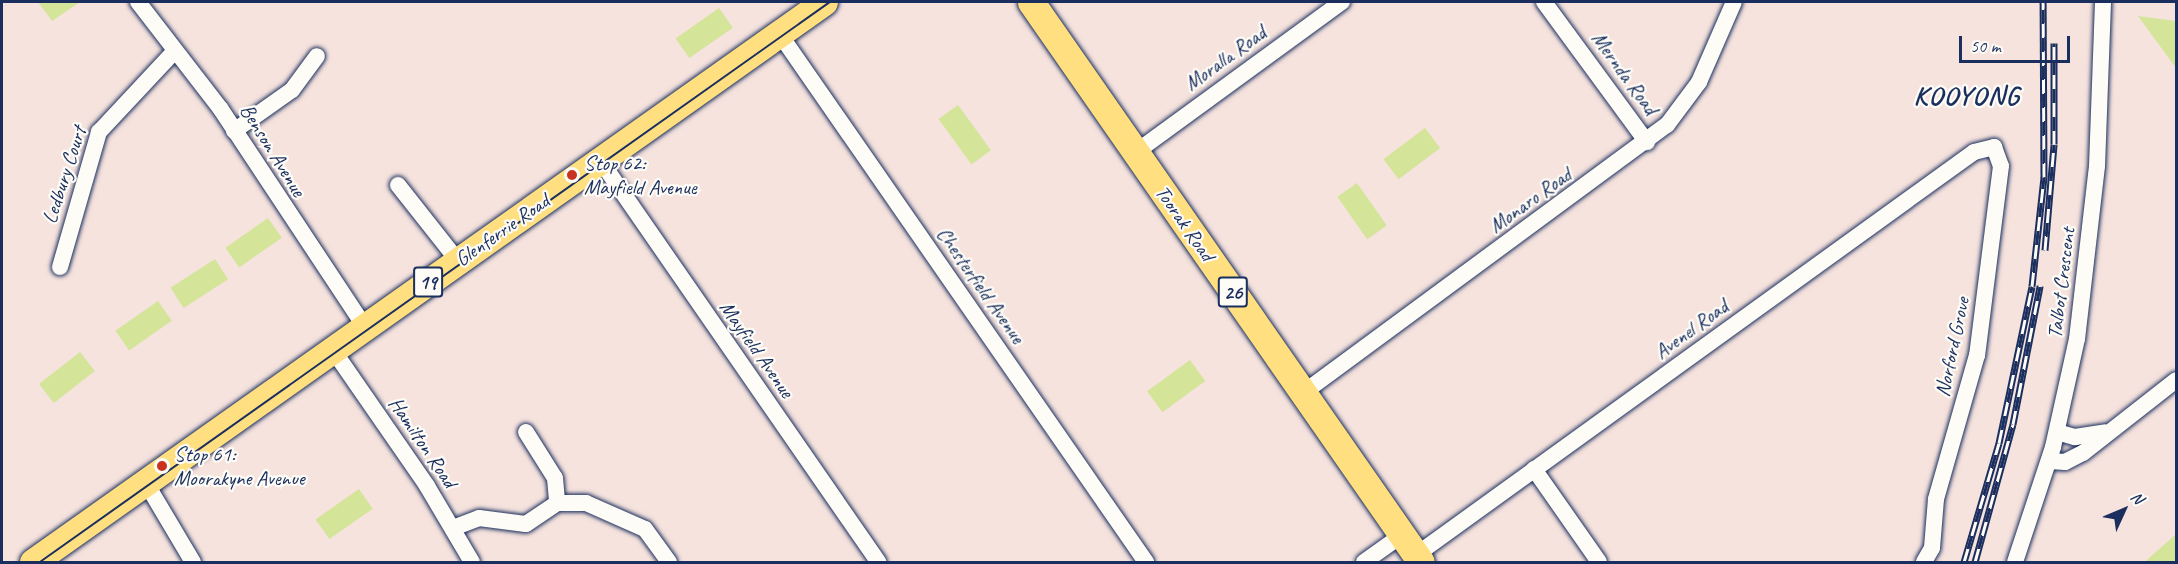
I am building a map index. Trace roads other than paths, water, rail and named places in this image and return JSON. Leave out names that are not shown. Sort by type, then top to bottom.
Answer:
[{"type":"main road","name":"Glenferrie Road","points":[[33,562],[824,2]]},
{"type":"main road","name":"Toorak Road","points":[[1031,2],[1413,551]]},
{"type":"street","name":"Benson Avenue","points":[[138,2],[173,53],[234,131],[365,327]]},
{"type":"street","name":"Moralla Road","points":[[1136,152],[1342,2]]},
{"type":"street","name":"Mernda Road","points":[[1544,2],[1647,142]]},
{"type":"street","name":"Monaro Road","points":[[1303,393],[1647,142],[1680,110],[1699,82],[1734,2]]},
{"type":"street","name":"Talbot Crescent","points":[[2015,562],[2050,461],[2086,279],[2102,102],[2103,2]]},
{"type":"street","name":"Chesterfield Avenue","points":[[779,33],[1146,562]]},
{"type":"street","name":"Ledbury Court","points":[[60,267],[99,132],[173,53]]},
{"type":"street","points":[[234,131],[292,90],[317,57]]},
{"type":"street","name":"Avenel Road","points":[[1364,562],[1413,551],[1534,469],[1974,152],[1995,147]]},
{"type":"street","name":"Norford Grove","points":[[1927,559],[1936,499],[1977,355],[2001,166],[1995,147]]},
{"type":"street","name":"Mayfield Avenue","points":[[600,160],[878,562]]},
{"type":"street","points":[[398,185],[458,261]]},
{"type":"street","name":"Hamilton Road","points":[[333,350],[453,528],[472,562]]},
{"type":"street","points":[[2050,461],[2071,459],[2176,380]]},
{"type":"street","points":[[526,432],[555,478],[557,502]]},
{"type":"street","points":[[2057,432],[2075,437],[2104,432]]},
{"type":"street","points":[[1534,469],[1599,562]]},
{"type":"street","points":[[146,483],[193,562]]},
{"type":"street","points":[[453,528],[479,518],[526,524],[557,502],[585,503],[629,520],[645,529],[669,562]]},
{"type":"tram line","points":[[40,562],[830,2]]},
{"type":"railway","points":[[1964,562],[1999,443],[2032,286],[2044,177],[2043,2]]},
{"type":"railway","points":[[2045,250],[2054,144],[2054,43]]},
{"type":"railway","points":[[1975,562],[2013,424],[2040,286]]},
{"type":"place","name":"Stop 62: Mayfield Avenue","points":[[572,175]]},
{"type":"place","name":"Stop 61: Moorakyne Avenue","points":[[162,466]]},
{"type":"district","name":"KOOYONG","points":[[1967,96]]}]
